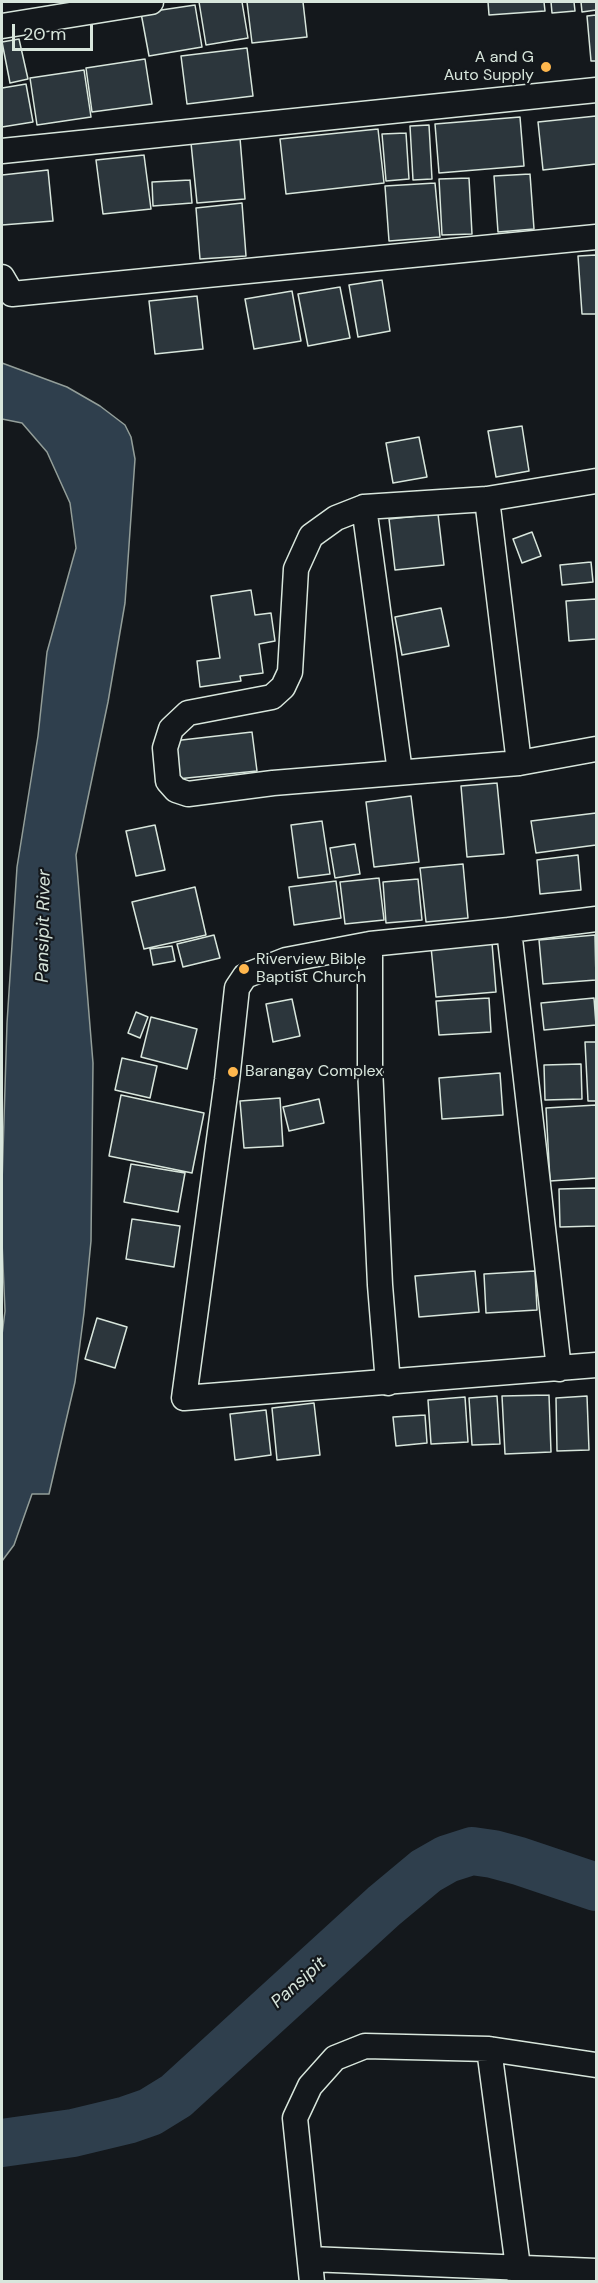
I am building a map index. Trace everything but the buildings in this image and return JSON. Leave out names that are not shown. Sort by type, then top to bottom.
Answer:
[{"type":"street","points":[[2,26],[151,2]]},
{"type":"street","points":[[2,151],[597,90]]},
{"type":"street","points":[[2,277],[12,294],[597,237]]},
{"type":"street","points":[[597,481],[487,499],[364,507],[336,518],[311,536],[296,569],[290,672],[283,687],[272,698],[188,713],[171,729],[165,748],[168,781],[176,790],[188,794],[273,783],[519,763],[597,749]]},
{"type":"street","points":[[487,499],[519,763]]},
{"type":"street","points":[[364,507],[400,772]]},
{"type":"street","points":[[597,919],[370,944],[286,960],[246,976],[237,988],[227,1080],[184,1398],[597,1365]]},
{"type":"street","points":[[509,930],[559,1369]]},
{"type":"street","points":[[370,944],[370,1078],[380,1285],[388,1383]]},
{"type":"street","points":[[597,2065],[489,2049],[365,2046],[335,2058],[310,2086],[295,2118],[311,2270],[520,2274],[597,2271]]},
{"type":"street","points":[[489,2049],[520,2274]]},
{"type":"water","name":"Pansipit River","points":[[2,363],[67,387],[100,406],[125,425],[131,437],[135,459],[125,603],[108,702],[76,855],[93,1063],[91,1241],[84,1313],[75,1382],[49,1494],[32,1494],[14,1545],[2,1561],[2,1335],[5,1311],[2,1183],[7,1023],[17,867],[38,736],[47,652],[76,548],[70,503],[47,452],[22,423],[2,419]]},
{"type":"waterway","name":"Pansipit","points":[[2,2143],[73,2133],[127,2120],[150,2112],[176,2096],[384,1906],[426,1871],[447,1859],[472,1851],[493,1854],[596,1887]]},
{"type":"place","name":"A and G Auto Supply","points":[[546,67]]},
{"type":"place","name":"Riverview Bible Baptist Church","points":[[244,969]]},
{"type":"place","name":"Barangay Complex","points":[[233,1072]]}]
